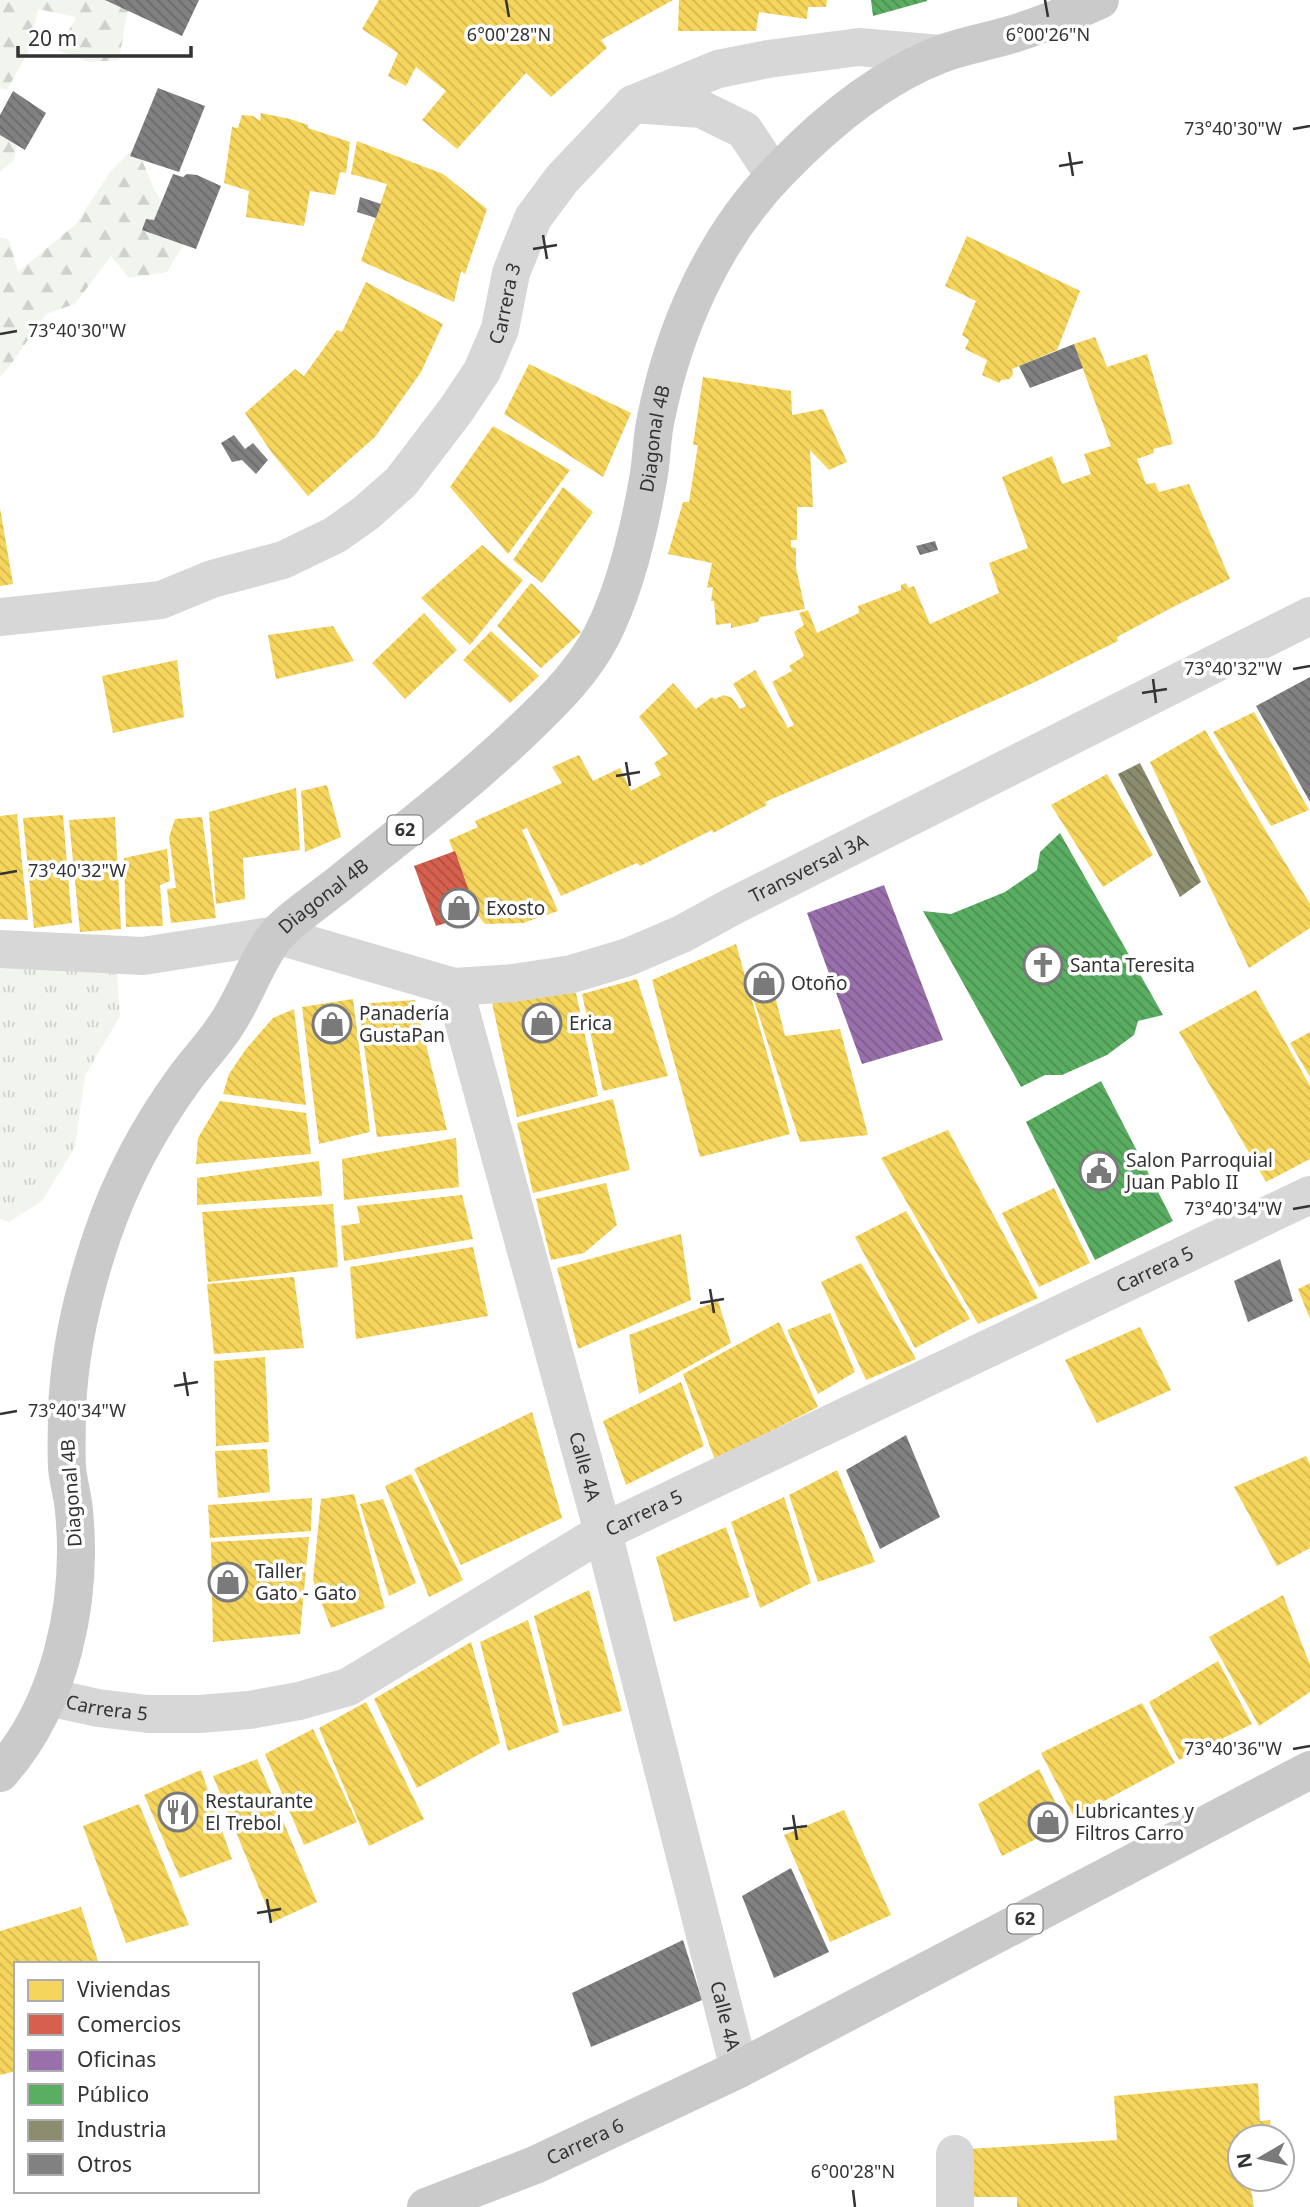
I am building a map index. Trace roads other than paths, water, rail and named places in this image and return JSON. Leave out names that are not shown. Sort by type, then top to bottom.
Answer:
[{"type":"main road","name":"Carrera 3","points":[[941,54],[1013,34],[1100,0]]},
{"type":"main road","name":"Diagonal 4B","points":[[48,1697],[72,1606],[76,1559],[74,1513],[67,1466],[67,1406],[74,1346],[85,1288],[103,1231],[154,1123],[187,1074],[226,1027],[276,935],[490,761],[573,680],[602,635],[620,589],[649,480],[654,424],[667,370],[686,316],[710,266],[732,230],[774,175],[814,136],[858,100],[941,54]]},
{"type":"main road","name":"Carrera 5","points":[[0,1773],[30,1734],[48,1697]]},
{"type":"main road","name":"62","points":[[739,2069],[1310,1770]]},
{"type":"main road","name":"Carrera 6","points":[[426,2207],[535,2165],[739,2069]]},
{"type":"street","name":"Carrera 3","points":[[0,617],[161,600],[212,579],[283,560],[335,535],[366,513],[401,482],[482,371],[499,329],[511,273],[533,218],[562,178],[633,104],[719,69],[768,59],[859,47],[941,54]]},
{"type":"street","points":[[633,104],[701,109],[744,130],[774,175]]},
{"type":"street","name":"Transversal 3A","points":[[276,935],[454,987],[513,983],[572,974],[628,957],[671,939],[1310,616]]},
{"type":"street","points":[[0,949],[143,956],[276,935]]},
{"type":"street","name":"Calle 4A","points":[[454,987],[603,1532],[739,2069]]},
{"type":"street","name":"Carrera 5","points":[[48,1697],[97,1708],[148,1714],[198,1714],[299,1701],[348,1687],[603,1532],[1310,1195]]},
{"type":"street","points":[[955,2154],[956,2207]]},
{"type":"place","name":"Exosto","points":[[459,908]]},
{"type":"place","name":"Santa Teresita","points":[[1043,965]]},
{"type":"place","name":"Otoño","points":[[764,983]]},
{"type":"place","name":"Erica","points":[[542,1023]]},
{"type":"place","name":"Panadería GustaPan","points":[[332,1024]]},
{"type":"place","name":"Salon Parroquial Juan Pablo II","points":[[1099,1171]]},
{"type":"place","name":"Taller Gato - Gato","points":[[228,1582]]},
{"type":"place","name":"Restaurante El Trebol","points":[[178,1812]]},
{"type":"place","name":"Lubricantes y Filtros Carro","points":[[1048,1822]]}]
